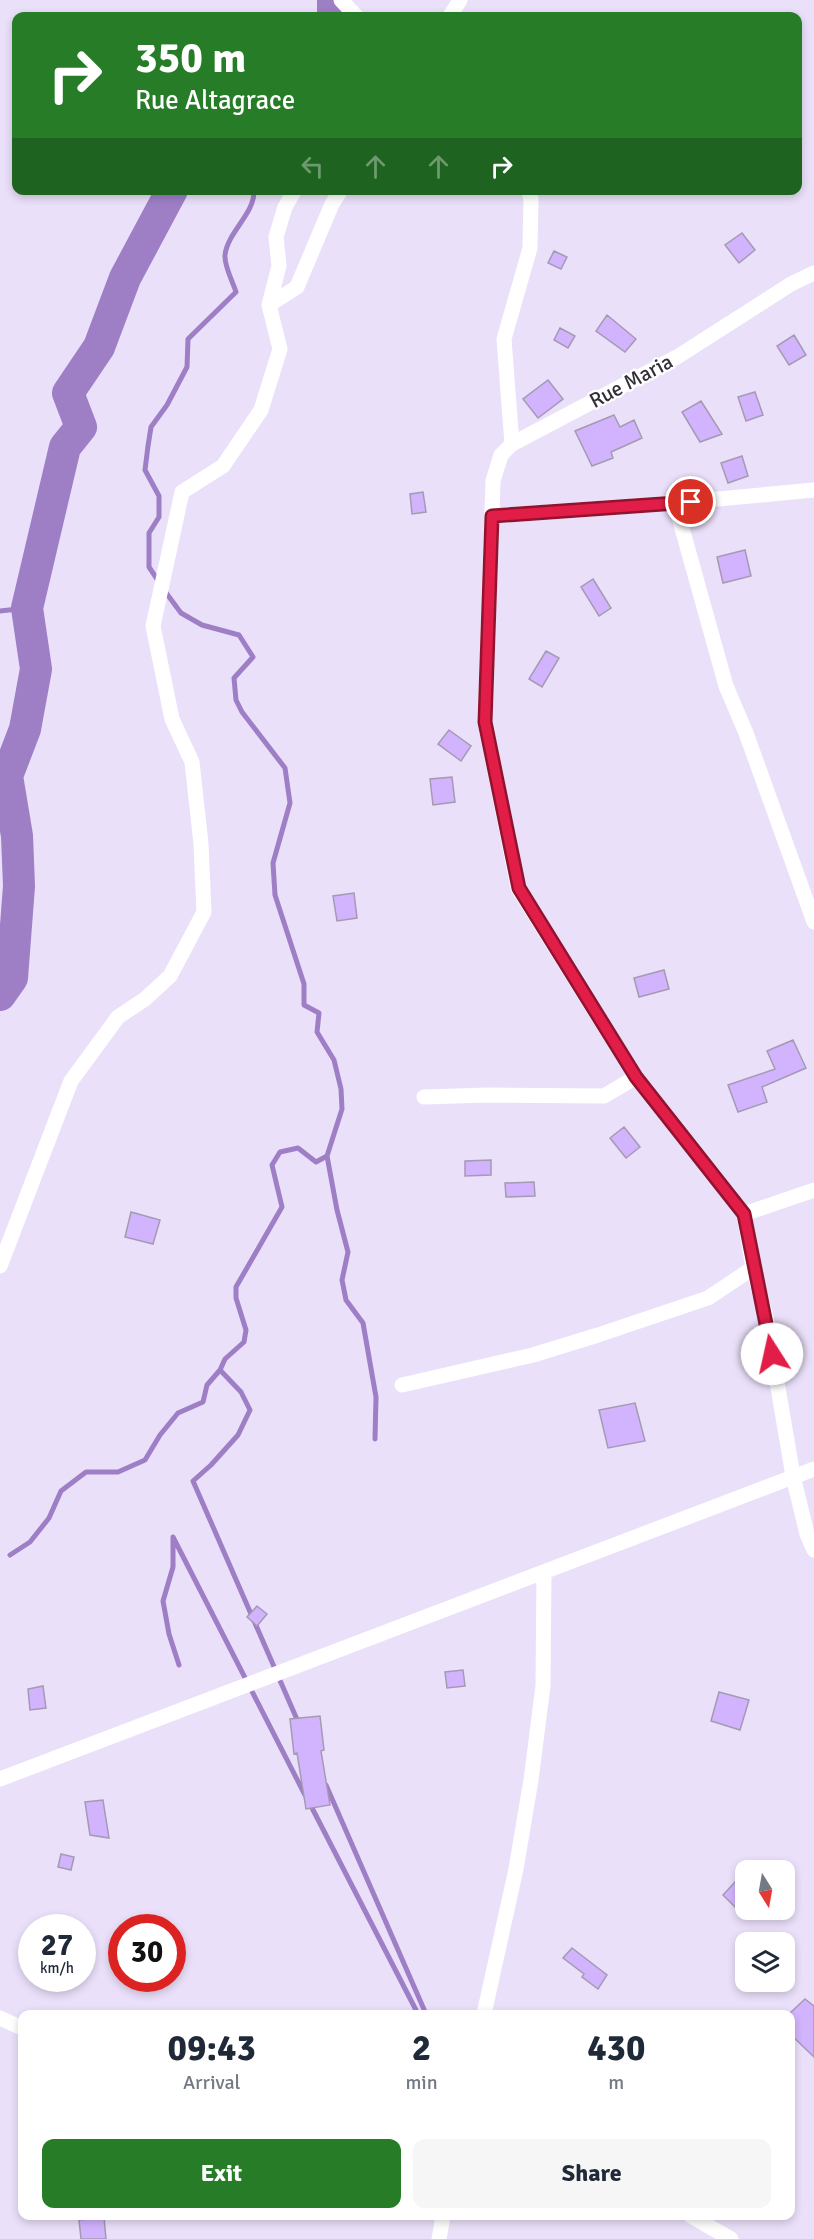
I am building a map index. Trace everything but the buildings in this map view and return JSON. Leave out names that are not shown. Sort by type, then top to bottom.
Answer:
[{"type":"street","points":[[341,0],[352,12]]},
{"type":"street","points":[[0,1266],[70,1082],[118,1017],[145,999],[170,976],[204,912],[201,844],[192,762],[172,719],[153,626],[182,492],[223,466],[261,410],[280,349],[269,305],[279,266],[276,237],[285,207],[292,195]]},
{"type":"street","points":[[269,305],[297,287],[338,195]]},
{"type":"street","points":[[513,444],[504,339],[530,248],[530,195]]},
{"type":"street","name":"Rue Maria","points":[[744,1214],[636,1077],[519,888],[485,722],[493,481],[501,455],[513,444],[677,357],[791,284],[814,273]]},
{"type":"street","points":[[492,516],[814,490]]},
{"type":"street","points":[[675,503],[726,686],[747,733],[814,922]]},
{"type":"street","points":[[424,1097],[604,1096],[636,1077]]},
{"type":"street","points":[[814,1190],[744,1214],[753,1268],[766,1317],[793,1476],[807,1534],[814,1550]]},
{"type":"street","points":[[402,1385],[533,1355],[598,1335],[708,1298],[753,1268]]},
{"type":"street","points":[[0,1779],[814,1469]]},
{"type":"street","points":[[485,2010],[516,1869],[533,1768],[543,1686],[544,1572]]},
{"type":"street","points":[[0,2018],[18,2026]]},
{"type":"street","points":[[439,2239],[442,2220]]},
{"type":"street","points":[[698,2220],[731,2239]]},
{"type":"waterway","points":[[333,0],[333,12]]},
{"type":"waterway","points":[[0,995],[12,978],[19,886],[17,836],[7,776],[25,729],[36,669],[27,608],[65,447],[81,427],[68,393],[99,347],[125,278],[169,195]]},
{"type":"waterway","points":[[159,582],[149,567],[149,533],[159,517],[159,496],[145,470],[151,427],[167,405],[187,367],[188,339],[236,292],[227,269],[225,255],[227,246],[246,215],[253,195]]},
{"type":"waterway","points":[[164,590],[181,613],[202,625],[239,635],[253,657],[234,678],[236,700],[242,712],[285,768],[290,803],[273,863],[275,895],[304,984],[304,1005],[319,1013],[317,1032],[334,1060],[341,1089],[342,1109],[327,1156],[316,1162],[298,1148],[280,1152],[272,1165],[282,1207],[236,1287],[236,1298],[246,1330],[244,1342],[225,1359],[220,1370],[241,1392],[250,1410],[238,1435],[193,1481],[299,1724]]},
{"type":"waterway","points":[[0,611],[27,608]]},
{"type":"waterway","points":[[327,1156],[348,1252],[342,1280],[346,1300],[363,1323],[376,1397],[375,1439]]},
{"type":"waterway","points":[[10,1555],[30,1542],[49,1518],[61,1491],[86,1472],[118,1472],[145,1460],[160,1435],[178,1413],[203,1402],[207,1385],[220,1370]]},
{"type":"waterway","points":[[179,1665],[169,1634],[163,1601],[173,1567],[173,1537],[305,1795]]},
{"type":"waterway","points":[[326,1785],[424,2010]]},
{"type":"waterway","points":[[310,1804],[416,2010]]},
{"type":"route","points":[[691,502],[492,516],[485,722],[519,888],[636,1077],[744,1214],[772,1354]]}]
